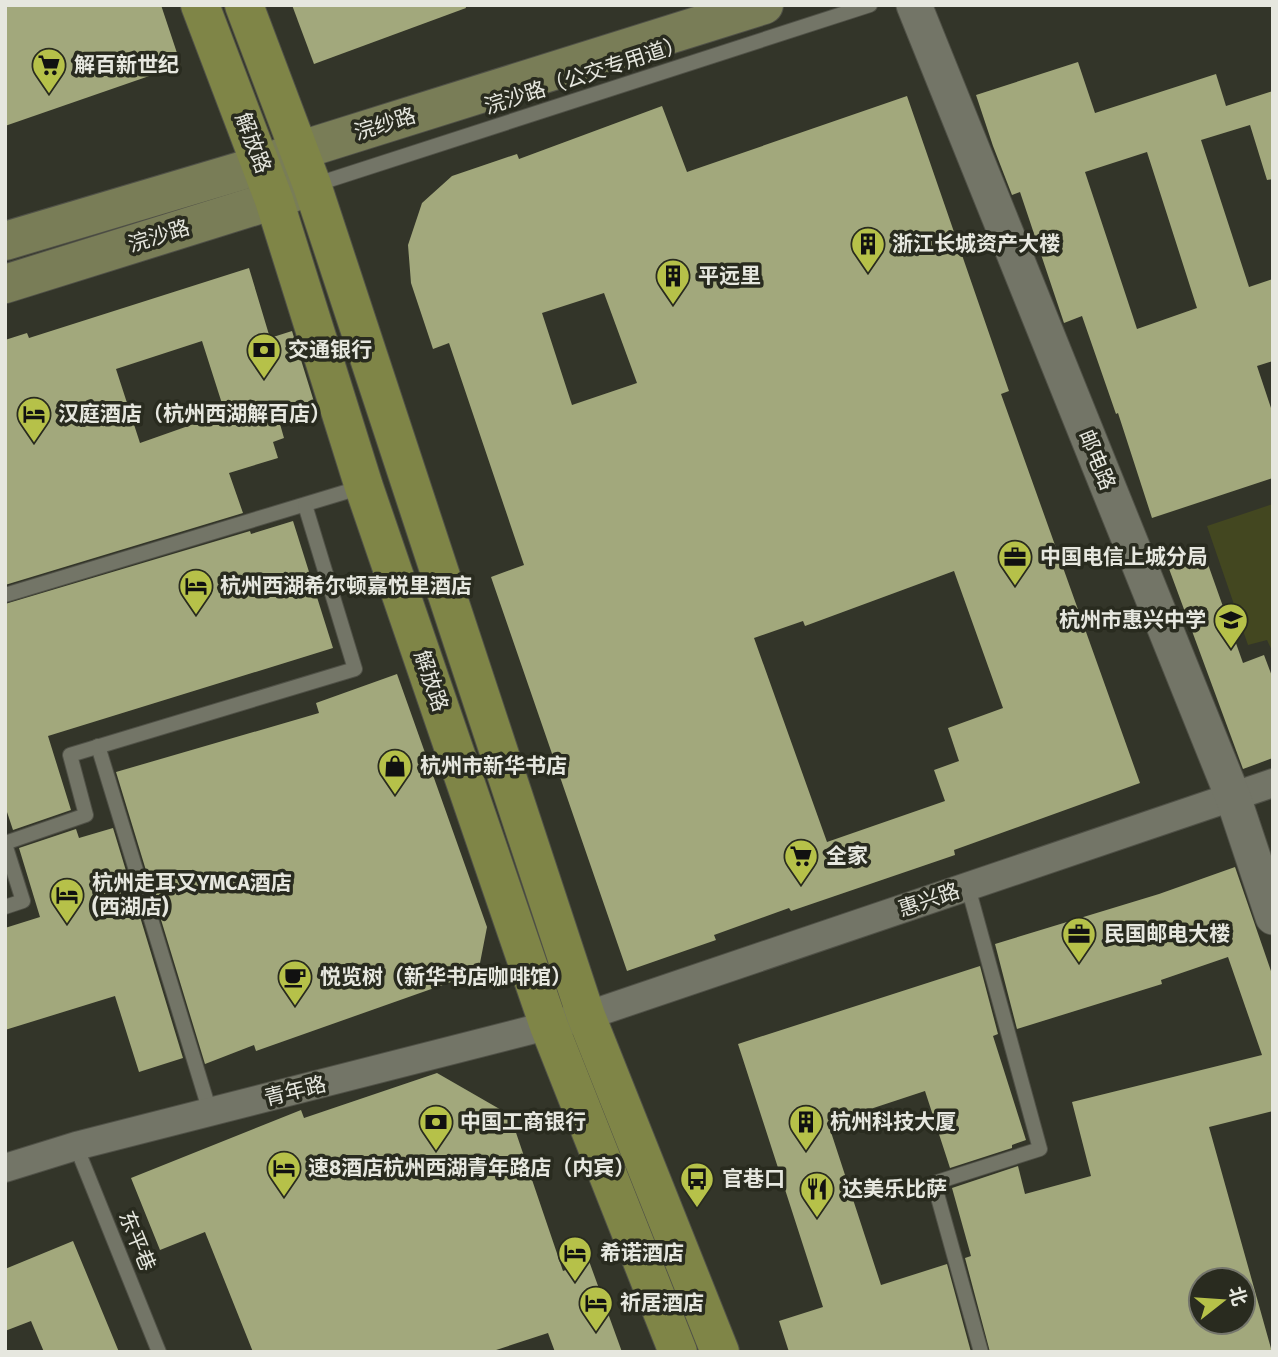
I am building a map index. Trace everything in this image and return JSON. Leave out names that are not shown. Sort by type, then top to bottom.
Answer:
[{"type":"main road","name":"解放路","points":[[200,5],[274,200],[364,486],[549,1026],[678,1352]]},
{"type":"main road","name":"解放路","points":[[244,5],[313,185],[586,1016],[720,1352]]},
{"type":"main road","name":"浣纱路","points":[[5,241],[261,165],[298,151],[764,5]]},
{"type":"main road","name":"浣沙路","points":[[5,284],[274,200],[313,185]]},
{"type":"street","name":"邮电路","points":[[915,5],[1233,797],[1273,917]]},
{"type":"street","name":"惠兴路","points":[[586,1016],[1273,783]]},
{"type":"street","name":"青年路","points":[[5,1168],[76,1146],[586,1016]]},
{"type":"lane","name":"浣沙路（公交专用道）","points":[[313,185],[870,5]]},
{"type":"lane","points":[[5,595],[364,486]]},
{"type":"lane","points":[[5,907],[23,901],[5,843],[86,816],[71,755],[355,669],[304,505]]},
{"type":"lane","points":[[98,746],[210,1112]]},
{"type":"lane","points":[[968,887],[1040,1149],[934,1183],[981,1352]]},
{"type":"lane","name":"东平巷","points":[[76,1146],[159,1352]]},
{"type":"green space","points":[[1273,504],[1273,653],[1267,640],[1248,645],[1207,526]]},
{"type":"building","name":"解百新世纪","points":[[5,5],[161,5],[181,65],[5,126]]},
{"type":"building","points":[[292,5],[465,5],[466,8],[314,64]]},
{"type":"building","points":[[1078,62],[1095,113],[1216,74],[1226,106],[1273,91],[1273,179],[1267,180],[1250,125],[1201,140],[1249,287],[1273,279],[1273,361],[1257,366],[1273,414],[1273,478],[1152,518],[1118,413],[1116,414],[1082,316],[1064,323],[1020,192],[1012,195],[976,95]],"holes":[[[1147,152],[1197,308],[1137,329],[1085,172]]]},
{"type":"building","points":[[907,96],[1009,391],[1001,394],[1140,783],[954,850],[955,855],[791,911],[789,908],[714,935],[716,940],[627,971],[491,577],[524,565],[449,343],[433,349],[411,283],[408,245],[422,203],[452,176],[517,154],[519,159],[662,106],[687,172]],"holes":[[[604,293],[637,383],[572,405],[542,313]],[[954,571],[1003,708],[948,728],[959,761],[934,770],[945,801],[827,842],[754,638],[803,621],[805,626]]]},
{"type":"building","points":[[249,268],[270,338],[292,331],[315,405],[278,417],[284,438],[273,442],[278,458],[229,473],[243,513],[5,585],[5,340],[27,333],[29,338]],"holes":[[[202,341],[225,413],[140,443],[116,369]]]},
{"type":"building","points":[[293,521],[333,648],[48,736],[71,810],[13,830],[5,806],[5,604],[250,531],[251,534]]},
{"type":"building","points":[[1204,553],[1243,663],[1264,655],[1273,679],[1273,758],[1243,769],[1168,566]]},
{"type":"building","points":[[397,674],[487,927],[480,963],[454,981],[256,1051],[254,1045],[205,1064],[116,772],[319,713],[316,703]]},
{"type":"building","points":[[113,828],[183,1058],[139,1072],[115,996],[5,1030],[5,928],[40,917],[19,848],[76,829],[79,838]]},
{"type":"building","points":[[1235,867],[1273,977],[1273,1111],[1209,1127],[1248,1266],[1187,1266],[1187,1336],[1257,1336],[1257,1298],[1272,1352],[990,1352],[965,1258],[971,1256],[952,1188],[1018,1166],[1025,1194],[1091,1176],[1072,1102],[1262,1055],[1228,957],[1161,980],[1162,984],[1017,1029],[995,944],[1159,894]]},
{"type":"building","name":"杭州科技大厦","points":[[980,966],[998,1034],[993,1036],[1026,1140],[1012,1145],[1012,1148],[950,1168],[925,1091],[828,1123],[881,1285],[947,1264],[971,1352],[789,1352],[779,1321],[823,1307],[738,1044]]},
{"type":"building","points":[[437,1073],[510,1115],[563,1271],[589,1261],[622,1352],[555,1352],[548,1333],[490,1352],[253,1352],[205,1232],[160,1250],[131,1178],[301,1110],[304,1118]]},
{"type":"building","points":[[73,1241],[119,1352],[44,1352],[31,1321],[5,1331],[5,1269]]},
{"type":"place","name":"解百新世纪","points":[[49,95]]},
{"type":"place","name":"浙江长城资产大楼","points":[[868,274]]},
{"type":"place","name":"平远里","points":[[673,306]]},
{"type":"place","name":"交通银行","points":[[264,380]]},
{"type":"place","name":"汉庭酒店（杭州西湖解百店）","points":[[34,444]]},
{"type":"place","name":"中国电信上城分局","points":[[1015,587]]},
{"type":"place","name":"杭州西湖希尔顿嘉悦里酒店","points":[[196,616]]},
{"type":"place","name":"杭州市惠兴中学","points":[[1231,650]]},
{"type":"place","name":"杭州市新华书店","points":[[395,796]]},
{"type":"place","name":"全家","points":[[801,886]]},
{"type":"place","name":"杭州走耳又YMCA酒店 (西湖店)","points":[[67,925]]},
{"type":"place","name":"民国邮电大楼","points":[[1079,964]]},
{"type":"place","name":"悦览树（新华书店咖啡馆）","points":[[295,1007]]},
{"type":"place","name":"中国工商银行","points":[[436,1152]]},
{"type":"place","name":"杭州科技大厦","points":[[806,1152]]},
{"type":"place","name":"速8酒店杭州西湖青年路店（内宾）","points":[[284,1198]]},
{"type":"place","name":"官巷口","points":[[697,1209]]},
{"type":"place","name":"达美乐比萨","points":[[817,1219]]},
{"type":"place","name":"希诺酒店","points":[[575,1283]]},
{"type":"place","name":"祈居酒店","points":[[596,1333]]}]
